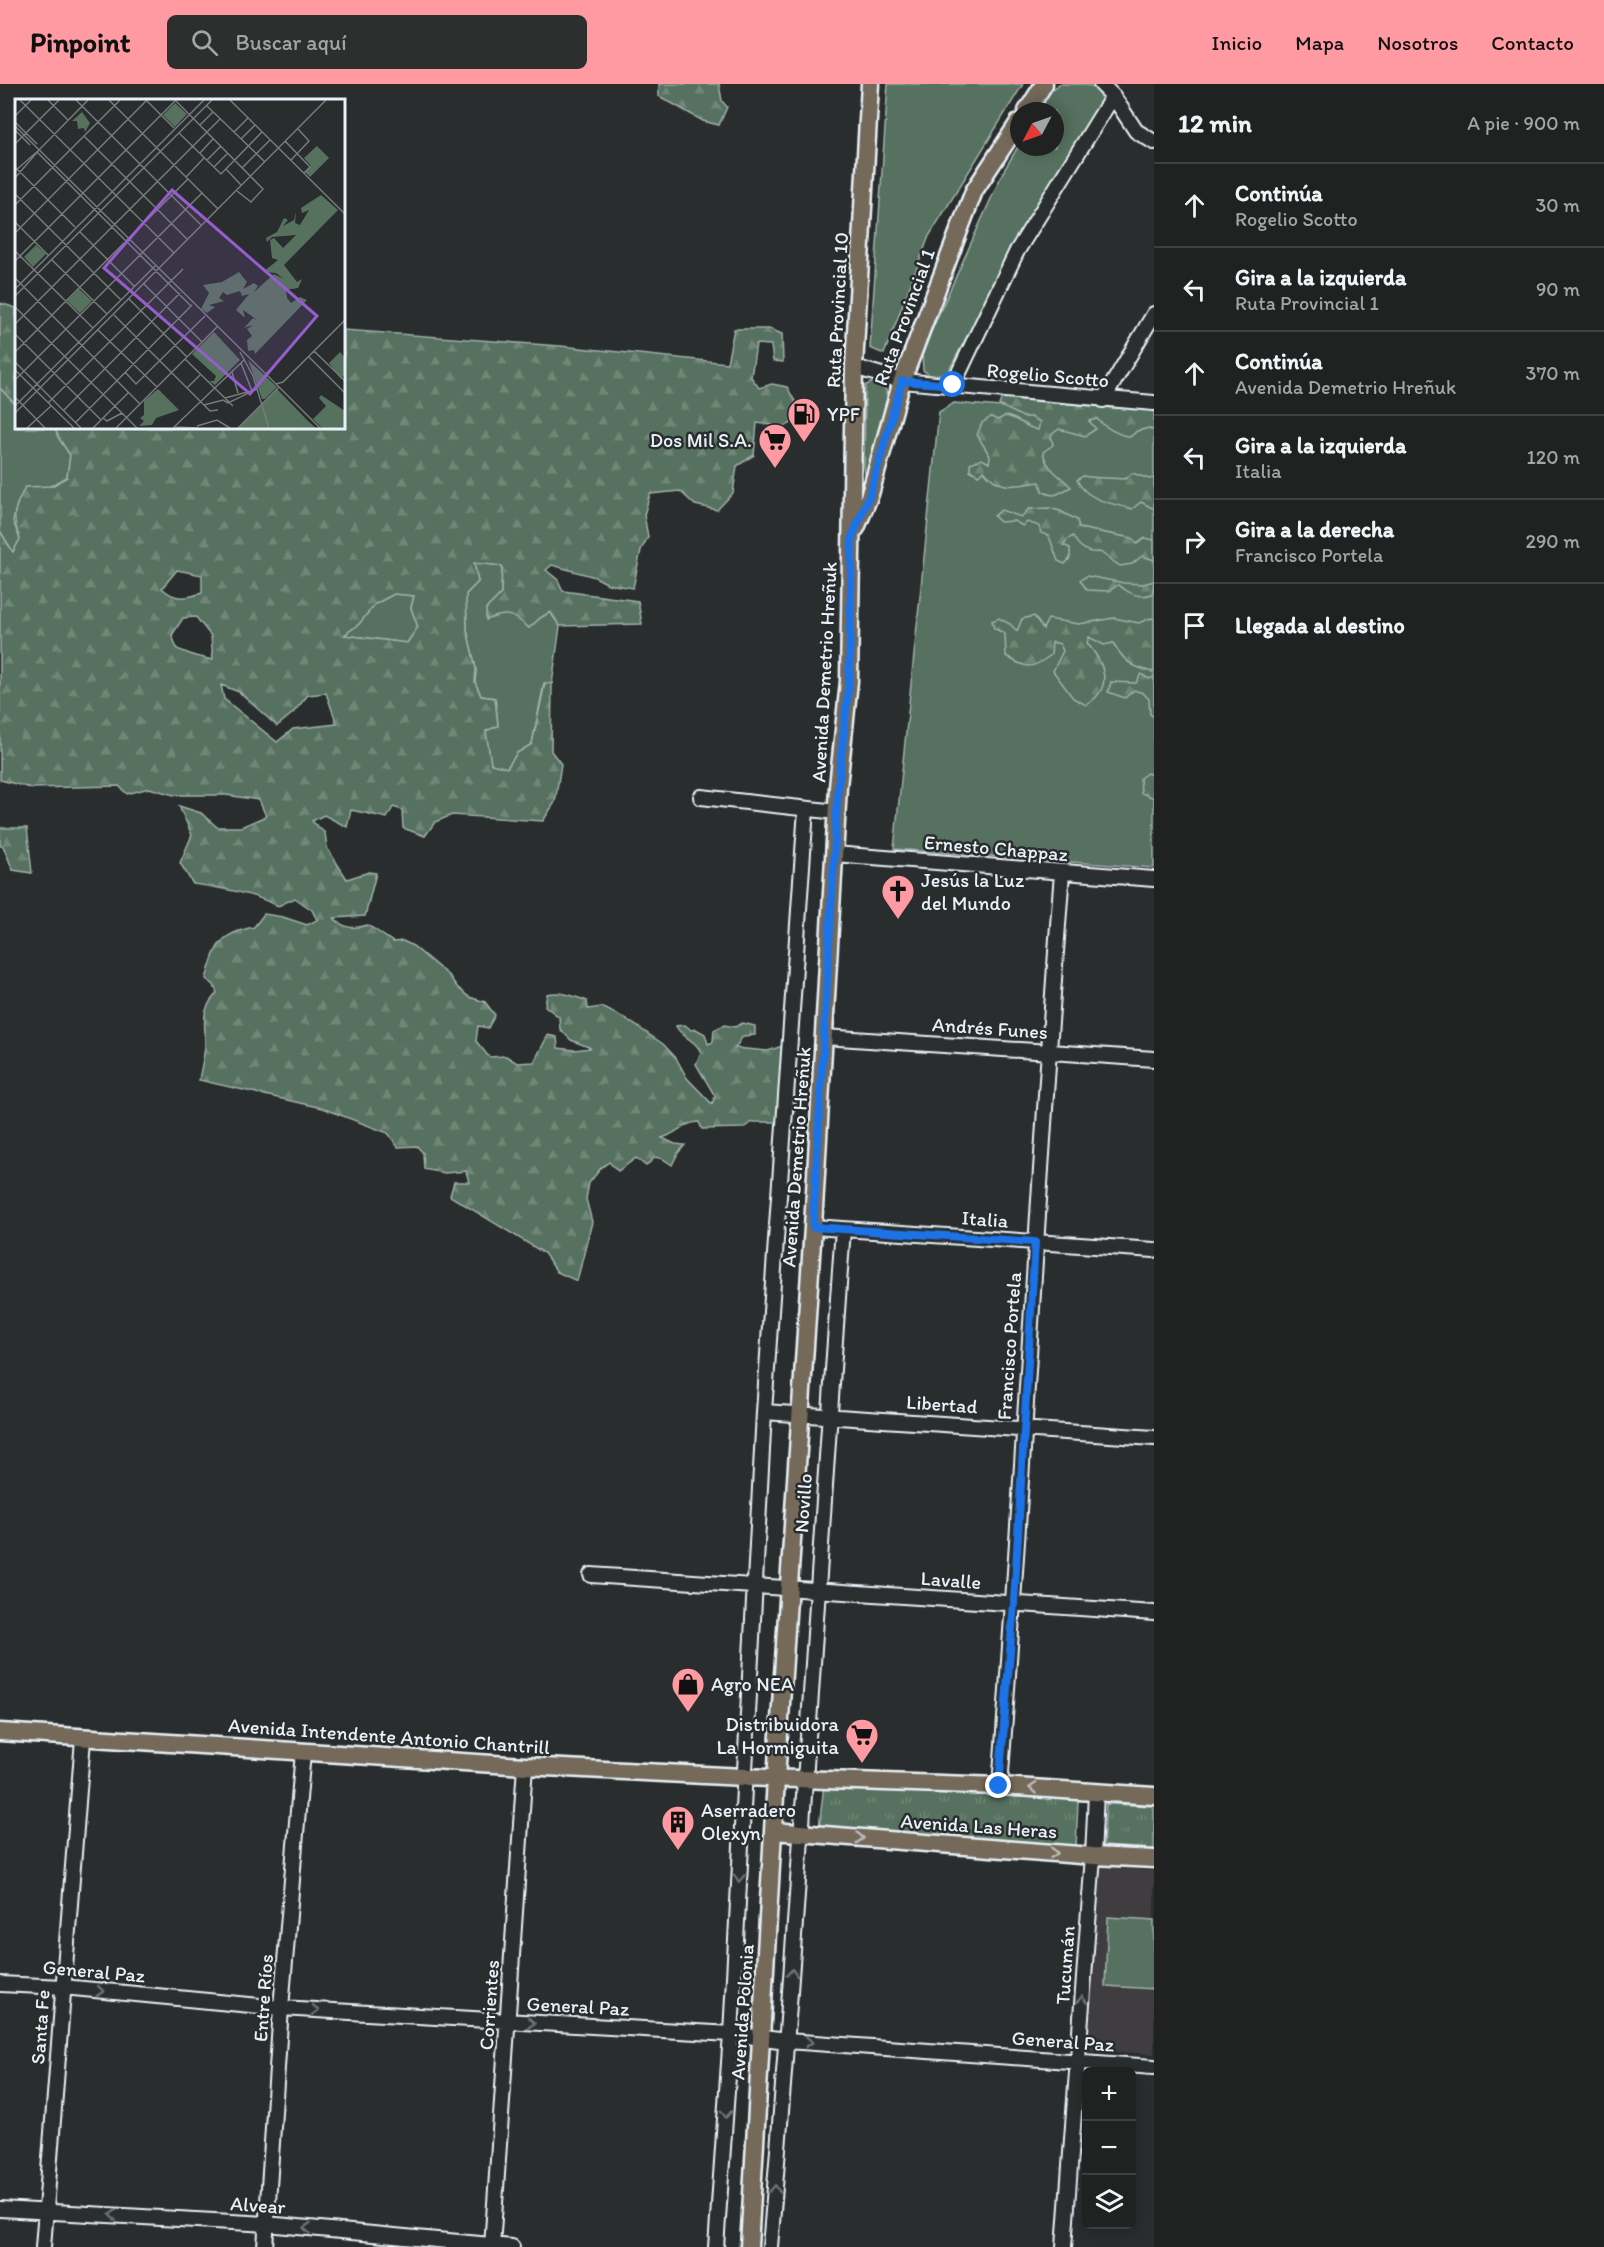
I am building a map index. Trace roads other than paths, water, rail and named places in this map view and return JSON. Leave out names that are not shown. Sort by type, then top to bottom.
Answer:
[{"type":"main road","name":"Ruta Provincial 10","points":[[852,537],[854,367],[870,84]]},
{"type":"main road","points":[[1032,102],[1044,84]]},
{"type":"main road","name":"Ruta Provincial 1","points":[[852,537],[870,494],[902,381],[974,190],[1010,136]]},
{"type":"main road","name":"Avenida Demetrio Hreñuk","points":[[776,1779],[813,1227],[834,854],[849,681],[852,537]]},
{"type":"main road","name":"Avenida Intendente Antonio Chantrill","points":[[0,1732],[525,1766],[776,1779]]},
{"type":"main road","name":"Avenida Las Heras","points":[[776,1779],[999,1786],[1154,1796]]},
{"type":"main road","name":"Avenida Polonia","points":[[749,2247],[776,1779]]},
{"type":"main road","name":"Avenida Las Heras","points":[[774,1831],[1154,1859]]},
{"type":"street","points":[[1101,84],[1113,96],[1136,130],[1154,142]]},
{"type":"street","points":[[953,385],[1017,251],[1113,96]]},
{"type":"street","points":[[1103,400],[1154,314]]},
{"type":"street","name":"Rogelio Scotto","points":[[854,367],[902,381],[1154,403]]},
{"type":"street","points":[[701,797],[837,812]]},
{"type":"street","points":[[716,2247],[731,2034],[764,1412],[806,809]]},
{"type":"street","name":"Ernesto Chappaz","points":[[834,854],[1154,879]]},
{"type":"street","name":"Francisco Portela","points":[[999,1786],[1014,1603],[1035,1242],[1062,873]]},
{"type":"street","name":"Andrés Funes","points":[[824,1037],[1154,1059]]},
{"type":"street","name":"Italia","points":[[813,1227],[1154,1250]]},
{"type":"street","name":"Novillo","points":[[801,1834],[843,1229]]},
{"type":"street","name":"Libertad","points":[[764,1412],[1154,1438]]},
{"type":"street","name":"Lavalle","points":[[591,1575],[1154,1613]]},
{"type":"street","name":"Santa Fe","points":[[43,2247],[83,1739]]},
{"type":"street","name":"Entre Ríos","points":[[265,2247],[281,2008],[303,1752]]},
{"type":"street","name":"Corrientes","points":[[492,2246],[525,1766]]},
{"type":"street","name":"Tucumán","points":[[1064,2247],[1096,1792]]},
{"type":"street","points":[[770,2247],[801,1834]]},
{"type":"street","name":"General Paz","points":[[0,1984],[63,1987],[281,2008],[731,2034],[787,2041],[1154,2067]]},
{"type":"street","name":"Alvear","points":[[0,2209],[266,2224],[512,2247]]},
{"type":"place","name":"YPF","points":[[804,443]]},
{"type":"place","name":"Dos Mil S.A.","points":[[775,469]]},
{"type":"place","name":"Jesús la Luz del Mundo","points":[[898,920]]},
{"type":"place","name":"Agro NEA","points":[[688,1713]]},
{"type":"place","name":"Distribuidora La Hormiguita","points":[[862,1764]]},
{"type":"place","name":"Aserradero Olexyn","points":[[678,1851]]}]
